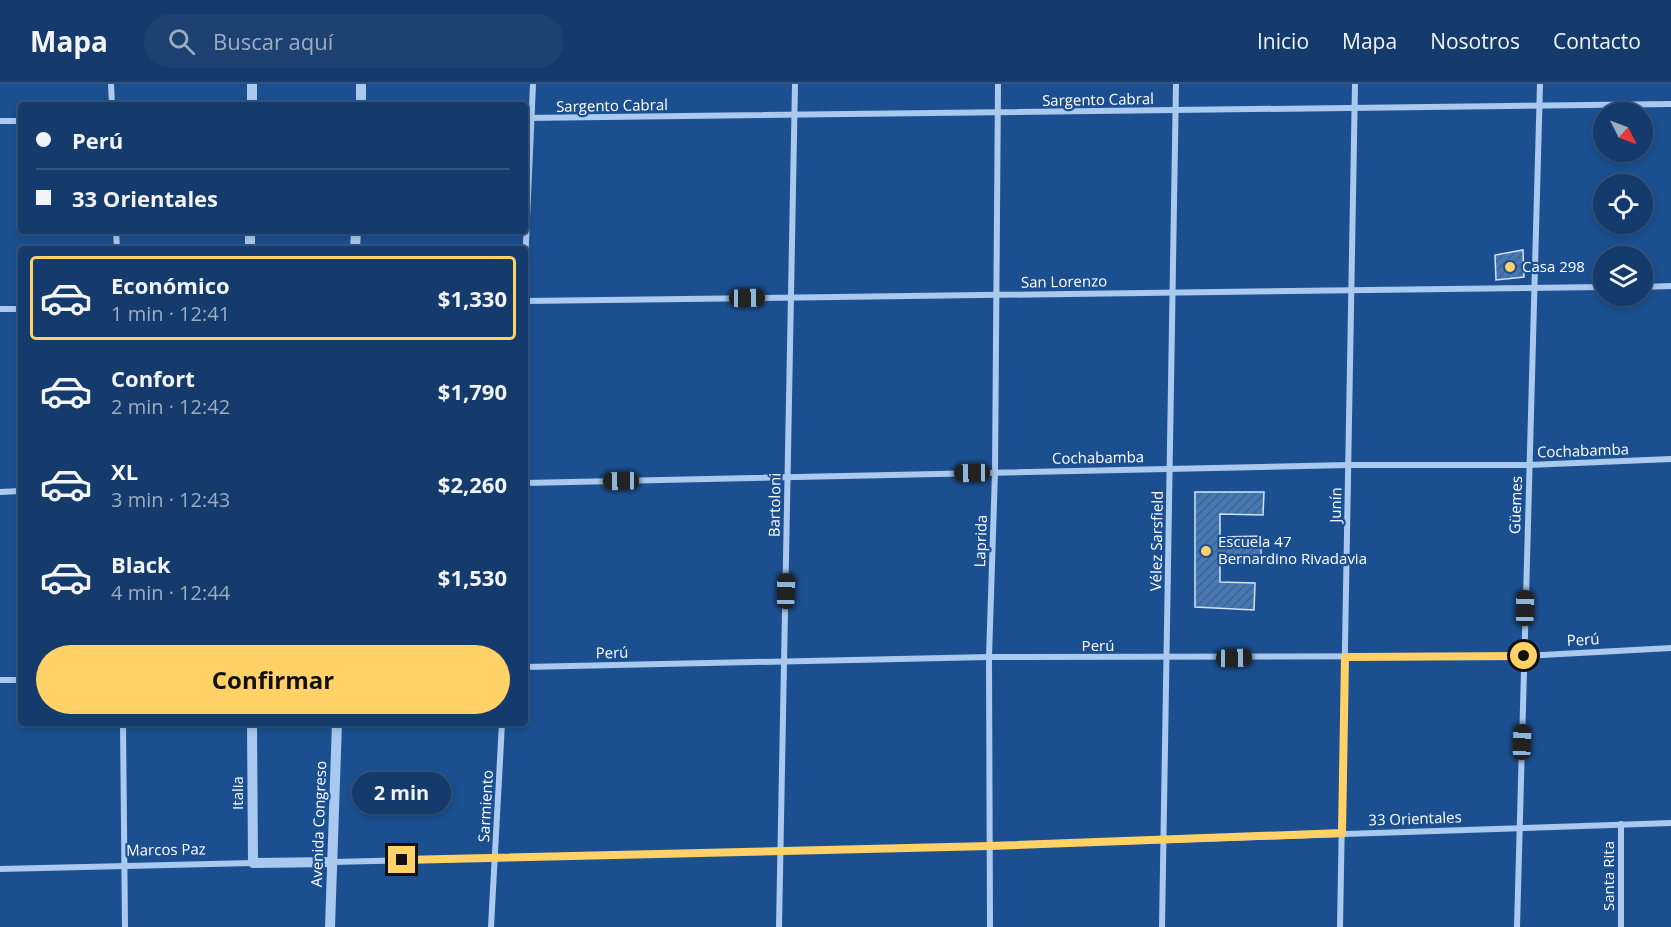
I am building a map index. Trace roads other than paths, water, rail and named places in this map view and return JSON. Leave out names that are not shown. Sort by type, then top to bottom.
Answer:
[{"type":"street","points":[[111,84],[112,102]]},
{"type":"street","points":[[252,84],[252,102]]},
{"type":"street","points":[[361,102],[362,84]]},
{"type":"street","points":[[528,118],[533,84]]},
{"type":"street","name":"Bartoloni","points":[[779,927],[795,84]]},
{"type":"street","name":"Laprida","points":[[990,927],[989,657],[995,472],[998,84]]},
{"type":"street","name":"Vélez Sarsfield","points":[[1162,927],[1176,84]]},
{"type":"street","name":"Junín","points":[[1341,927],[1355,84]]},
{"type":"street","name":"Güemes","points":[[1517,927],[1540,84]]},
{"type":"street","name":"Sargento Cabral","points":[[528,118],[1671,104]]},
{"type":"street","points":[[0,121],[18,121]]},
{"type":"street","points":[[1653,286],[1671,286]]},
{"type":"street","name":"San Lorenzo","points":[[528,301],[1593,287]]},
{"type":"street","points":[[0,309],[18,309]]},
{"type":"street","name":"Cochabamba","points":[[528,483],[1170,468],[1529,465],[1671,459]]},
{"type":"street","points":[[0,492],[18,491]]},
{"type":"street","name":"Perú","points":[[528,667],[989,657],[1524,656],[1671,648]]},
{"type":"street","points":[[0,680],[18,680]]},
{"type":"street","points":[[123,726],[125,927]]},
{"type":"street","name":"Italia","points":[[252,726],[253,863]]},
{"type":"street","name":"Avenida Congreso","points":[[330,927],[337,726]]},
{"type":"street","name":"Sarmiento","points":[[491,927],[502,726]]},
{"type":"street","name":"33 Orientales","points":[[332,862],[990,846],[1165,838],[1671,823]]},
{"type":"street","name":"Santa Rita","points":[[1621,824],[1621,927]]},
{"type":"street","name":"Marcos Paz","points":[[0,869],[332,862]]},
{"type":"place","name":"Casa 298","points":[[1510,267]]},
{"type":"place","name":"Escuela 47 Bernardino Rivadavia","points":[[1206,551]]}]
